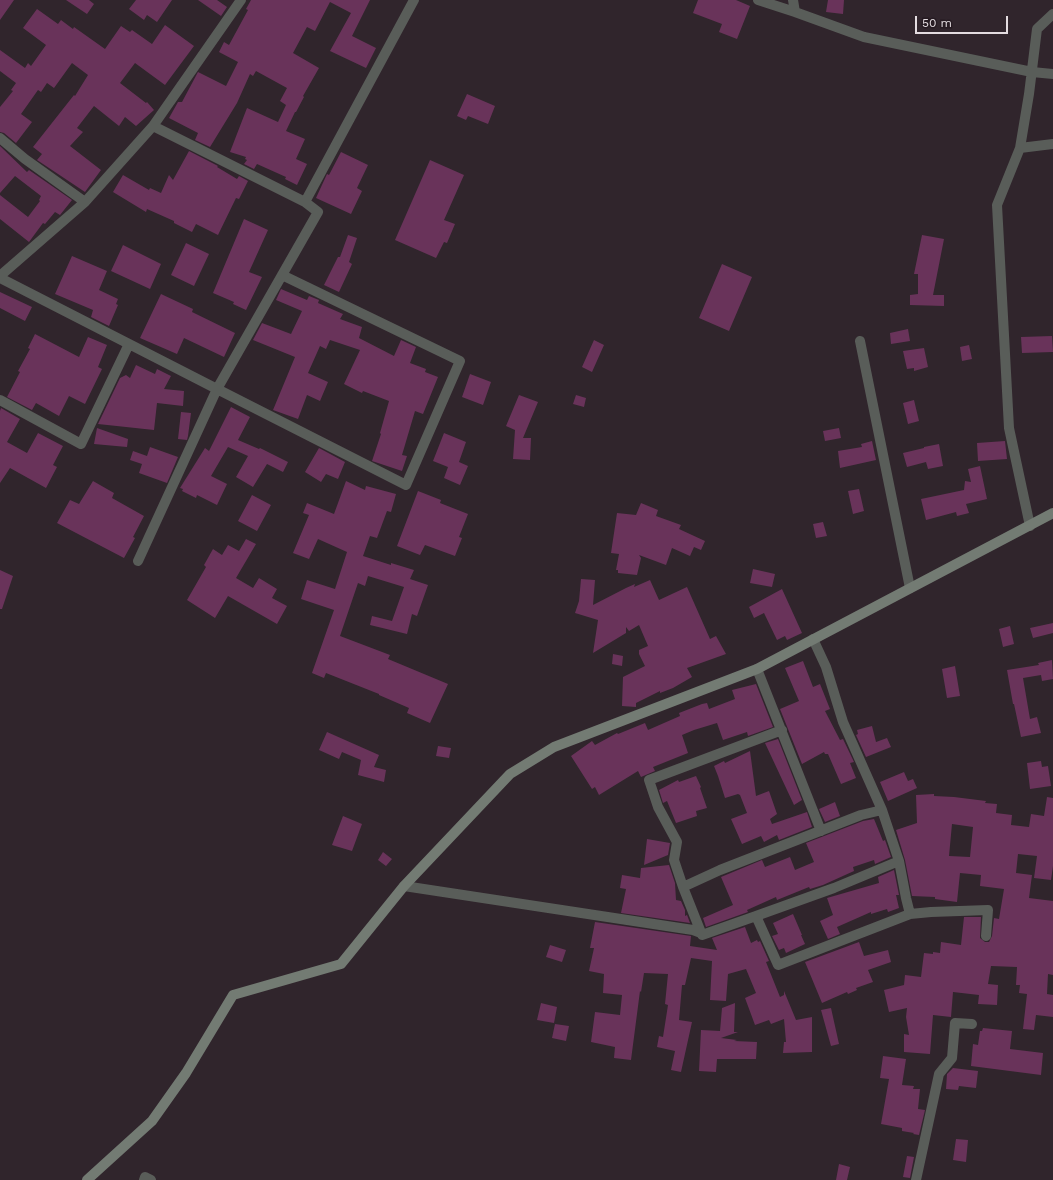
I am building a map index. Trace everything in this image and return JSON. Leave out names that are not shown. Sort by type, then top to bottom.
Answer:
[{"type":"main road","points":[[87,1180],[152,1121],[186,1073],[233,995],[341,964],[404,886],[510,774],[554,747],[757,669],[1053,513]]},
{"type":"street","points":[[241,0],[153,126],[85,202],[0,277],[406,485],[460,361],[282,275]]},
{"type":"street","points":[[306,202],[414,0]]},
{"type":"street","points":[[758,0],[864,37],[1032,72],[1053,74]]},
{"type":"street","points":[[792,0],[795,12]]},
{"type":"street","points":[[1030,526],[1009,428],[997,205],[1020,148],[1037,29],[1053,14]]},
{"type":"street","points":[[138,561],[217,389],[318,212],[306,202],[153,126]]},
{"type":"street","points":[[0,138],[25,159],[85,202]]},
{"type":"street","points":[[1020,148],[1053,144]]},
{"type":"street","points":[[860,341],[910,588]]},
{"type":"street","points":[[0,400],[81,444],[129,344]]},
{"type":"street","points":[[813,639],[826,667],[843,722],[882,810],[900,861],[910,914]]},
{"type":"street","points":[[757,669],[822,831]]},
{"type":"street","points":[[701,933],[674,860],[677,842],[658,807],[650,780],[782,730]]},
{"type":"street","points":[[683,887],[720,870],[861,815],[882,810]]},
{"type":"street","points":[[404,886],[692,930],[701,933],[702,935],[834,888],[900,861]]},
{"type":"street","points":[[756,916],[778,965],[910,914],[988,910],[986,936]]},
{"type":"street","points":[[916,1180],[939,1074],[952,1058],[955,1023],[972,1024]]},
{"type":"street","points":[[144,1180],[145,1177],[151,1180]]},
{"type":"building","points":[[0,0],[14,0],[0,20]]},
{"type":"building","points":[[66,0],[89,0],[94,4],[87,14]]},
{"type":"building","points":[[136,0],[172,0],[157,22],[147,15],[144,20],[129,9]]},
{"type":"building","points":[[198,0],[217,0],[227,7],[221,16]]},
{"type":"building","points":[[251,0],[370,0],[352,36],[376,48],[366,68],[330,51],[351,13],[330,2],[315,31],[307,27],[293,53],[319,68],[286,131],[305,139],[296,159],[307,164],[297,185],[285,179],[286,177],[257,164],[254,169],[244,164],[247,160],[245,159],[246,157],[230,152],[247,108],[278,122],[286,105],[280,101],[287,88],[256,71],[253,76],[250,74],[237,103],[210,147],[195,140],[198,133],[169,118],[178,102],[182,102],[198,72],[226,86],[238,62],[219,52],[224,42],[229,45],[248,10],[246,9]]},
{"type":"building","points":[[698,0],[736,0],[750,6],[737,39],[719,32],[722,24],[693,13]]},
{"type":"building","points":[[828,0],[844,0],[843,14],[826,12]]},
{"type":"building","points":[[37,9],[58,24],[61,20],[73,29],[74,27],[105,49],[121,26],[130,32],[132,30],[152,44],[165,25],[194,46],[165,85],[135,63],[120,83],[146,103],[147,102],[154,110],[136,126],[125,117],[119,126],[94,106],[77,128],[83,132],[70,146],[101,170],[85,192],[37,160],[42,154],[33,147],[74,95],[75,96],[88,75],[72,63],[54,88],[47,83],[41,92],[38,90],[21,114],[32,122],[16,143],[4,133],[0,132],[0,107],[13,91],[11,90],[16,83],[0,71],[0,50],[25,68],[28,63],[31,66],[46,45],[23,28]]},
{"type":"building","points":[[467,94],[495,106],[488,124],[468,116],[466,120],[457,116]]},
{"type":"building","points":[[0,146],[27,172],[29,170],[72,200],[60,215],[55,212],[45,224],[43,223],[29,242],[0,219],[0,195],[28,217],[40,201],[41,196],[15,176],[0,193]]},
{"type":"building","points":[[189,151],[218,166],[217,167],[237,179],[239,176],[248,181],[239,199],[236,198],[218,235],[196,224],[192,232],[174,223],[174,221],[147,209],[146,212],[113,192],[123,175],[149,190],[150,188],[161,193],[169,175],[173,180]]},
{"type":"building","points":[[341,152],[368,165],[357,188],[362,191],[351,214],[316,198],[327,174],[329,175]]},
{"type":"building","points":[[430,160],[464,175],[444,220],[455,224],[447,243],[444,242],[436,258],[395,240]]},
{"type":"building","points":[[244,219],[268,230],[249,272],[262,277],[246,310],[233,304],[234,302],[213,293]]},
{"type":"building","points":[[348,235],[357,238],[349,262],[352,264],[339,292],[324,285],[338,257],[340,257]]},
{"type":"building","points":[[922,235],[944,239],[933,295],[944,295],[944,306],[910,305],[910,295],[918,294],[918,274],[914,274]]},
{"type":"building","points":[[186,243],[209,254],[194,286],[171,275]]},
{"type":"building","points":[[123,245],[161,264],[150,289],[111,271]]},
{"type":"building","points":[[72,256],[107,271],[99,290],[118,299],[116,304],[118,305],[109,326],[91,317],[93,310],[55,294]]},
{"type":"building","points":[[722,264],[752,277],[729,331],[699,318]]},
{"type":"building","points":[[281,289],[307,300],[309,296],[319,300],[318,303],[343,314],[340,319],[362,327],[359,338],[394,356],[401,340],[416,347],[410,363],[426,369],[425,372],[438,377],[423,414],[415,411],[402,455],[407,456],[402,471],[372,461],[381,434],[380,433],[389,401],[363,391],[362,393],[344,384],[360,350],[330,340],[326,349],[320,346],[308,373],[328,382],[320,401],[307,395],[298,419],[273,410],[295,357],[253,340],[262,323],[291,334],[302,311],[276,300]]},
{"type":"building","points":[[0,292],[32,307],[25,321],[0,308]]},
{"type":"building","points":[[161,294],[193,309],[192,312],[235,333],[224,357],[184,338],[177,354],[140,338]]},
{"type":"building","points":[[908,329],[910,341],[891,344],[890,333]]},
{"type":"building","points":[[35,334],[79,357],[88,337],[107,345],[98,367],[102,369],[85,404],[69,396],[59,416],[36,403],[32,410],[7,397],[20,372],[18,371],[30,349],[28,348]]},
{"type":"building","points":[[1052,336],[1053,352],[1022,353],[1021,337]]},
{"type":"building","points":[[594,340],[604,345],[592,372],[582,367]]},
{"type":"building","points":[[969,345],[972,359],[962,361],[960,347]]},
{"type":"building","points":[[924,348],[928,367],[914,371],[914,368],[907,369],[903,351]]},
{"type":"building","points":[[136,365],[155,374],[157,369],[171,376],[164,389],[184,391],[183,406],[157,403],[154,430],[98,424],[120,378],[126,375],[130,378]]},
{"type":"building","points":[[470,374],[491,382],[483,405],[462,397]]},
{"type":"building","points":[[519,395],[538,402],[523,438],[531,438],[530,460],[513,459],[515,430],[506,426]]},
{"type":"building","points":[[576,395],[586,398],[584,407],[573,404]]},
{"type":"building","points":[[914,400],[919,421],[908,424],[903,403]]},
{"type":"building","points":[[231,407],[250,417],[238,440],[259,449],[260,448],[288,462],[283,472],[267,464],[253,487],[236,477],[248,456],[228,447],[211,476],[227,484],[217,505],[197,495],[196,498],[182,491],[183,489],[180,488],[205,448],[209,451]]},
{"type":"building","points":[[1,408],[20,419],[7,442],[27,453],[38,433],[63,446],[53,465],[57,467],[46,488],[10,468],[0,483]]},
{"type":"building","points":[[181,412],[191,413],[187,440],[178,439]]},
{"type":"building","points":[[97,428],[128,439],[127,447],[94,444]]},
{"type":"building","points":[[839,428],[841,438],[825,441],[823,431]]},
{"type":"building","points":[[444,433],[466,442],[459,462],[468,466],[460,485],[444,478],[448,467],[433,461]]},
{"type":"building","points":[[872,441],[876,460],[840,468],[838,451],[862,447],[861,444]]},
{"type":"building","points":[[1005,441],[1007,459],[978,461],[977,443]]},
{"type":"building","points":[[939,444],[943,466],[928,469],[926,462],[907,467],[903,453]]},
{"type":"building","points":[[150,447],[178,457],[167,483],[139,473],[142,464],[130,460],[133,451],[147,456]]},
{"type":"building","points":[[319,448],[345,462],[338,479],[326,474],[321,482],[305,472]]},
{"type":"building","points":[[980,466],[987,499],[966,504],[969,513],[957,516],[956,512],[926,520],[921,499],[964,490],[965,481],[971,482],[968,469]]},
{"type":"building","points":[[93,481],[114,493],[112,498],[144,516],[133,537],[135,538],[124,558],[57,523],[70,500],[79,504]]},
{"type":"building","points":[[346,481],[365,490],[366,486],[396,494],[391,512],[387,511],[377,538],[370,536],[363,556],[391,565],[391,563],[414,570],[410,579],[428,585],[417,616],[412,614],[407,634],[370,625],[372,616],[392,621],[404,587],[368,576],[365,586],[358,583],[340,636],[390,655],[388,659],[448,684],[430,723],[407,713],[409,708],[379,694],[326,673],[324,678],[312,673],[334,610],[301,599],[307,580],[335,589],[347,552],[318,539],[309,559],[293,553],[309,515],[303,513],[307,503],[334,514]]},
{"type":"building","points":[[859,489],[864,511],[853,514],[848,491]]},
{"type":"building","points":[[418,491],[441,500],[440,503],[468,514],[459,537],[462,538],[455,556],[425,545],[420,555],[397,546]]},
{"type":"building","points":[[252,495],[271,505],[257,531],[238,521]]},
{"type":"building","points":[[641,503],[658,510],[656,516],[681,525],[679,529],[705,541],[701,550],[694,547],[690,556],[672,548],[666,565],[639,555],[641,558],[637,575],[618,573],[618,570],[616,570],[619,554],[611,553],[617,513],[636,515]]},
{"type":"building","points":[[823,522],[827,536],[816,538],[813,524]]},
{"type":"building","points":[[246,539],[256,544],[236,578],[253,588],[259,578],[277,589],[272,598],[287,606],[277,624],[228,596],[215,618],[187,600],[206,567],[204,565],[213,549],[222,555],[228,545],[239,551]]},
{"type":"building","points":[[753,569],[775,574],[772,587],[750,583]]},
{"type":"building","points":[[0,570],[13,576],[2,609],[0,609]]},
{"type":"building","points":[[581,579],[595,580],[593,605],[635,584],[634,587],[650,580],[659,600],[687,587],[710,639],[716,636],[726,654],[687,668],[692,677],[673,688],[660,693],[660,691],[636,703],[636,707],[622,706],[623,677],[645,666],[639,654],[639,650],[648,646],[639,625],[629,631],[626,627],[626,633],[593,653],[598,620],[575,613],[579,601]]},
{"type":"building","points":[[782,589],[802,633],[787,640],[785,636],[777,640],[764,613],[754,618],[749,607]]},
{"type":"building","points":[[1053,623],[1053,633],[1033,638],[1030,628]]},
{"type":"building","points":[[1010,626],[1014,644],[1003,647],[999,629]]},
{"type":"building","points":[[613,654],[623,656],[622,666],[612,664]]},
{"type":"building","points":[[1052,660],[1053,679],[1042,681],[1041,675],[1023,678],[1030,719],[1037,717],[1041,733],[1021,737],[1007,670],[1039,665],[1038,663]]},
{"type":"building","points":[[803,661],[813,687],[820,684],[830,709],[825,711],[840,740],[843,739],[854,762],[850,763],[856,778],[841,784],[828,754],[825,754],[824,752],[802,764],[780,709],[799,701],[785,668]]},
{"type":"building","points":[[955,666],[960,696],[947,698],[942,669]]},
{"type":"building","points":[[756,684],[773,727],[748,736],[747,732],[723,740],[717,723],[694,730],[682,735],[688,753],[653,767],[655,771],[641,777],[638,771],[599,795],[595,787],[592,789],[571,756],[592,741],[595,745],[617,733],[618,734],[645,723],[648,730],[680,716],[679,713],[702,704],[707,703],[709,709],[735,699],[732,690]]},
{"type":"building","points":[[872,726],[876,742],[887,738],[891,747],[866,757],[856,735],[858,734],[857,730]]},
{"type":"building","points":[[327,732],[379,755],[374,767],[386,770],[384,782],[358,775],[361,760],[342,752],[339,759],[319,750]]},
{"type":"building","points":[[778,739],[802,800],[794,805],[765,743]]},
{"type":"building","points":[[438,746],[451,748],[449,758],[436,756]]},
{"type":"building","points":[[750,751],[756,796],[769,791],[777,814],[770,819],[772,824],[807,812],[812,827],[779,840],[777,835],[764,842],[761,836],[742,844],[731,819],[747,813],[740,795],[738,794],[725,798],[714,766],[724,761],[725,763]]},
{"type":"building","points":[[1041,761],[1042,767],[1048,766],[1051,786],[1030,789],[1027,763]]},
{"type":"building","points":[[904,772],[908,781],[913,779],[917,788],[888,801],[880,782]]},
{"type":"building","points":[[696,776],[707,808],[696,811],[697,816],[676,823],[667,801],[663,803],[659,790],[678,780],[679,782]]},
{"type":"building","points":[[934,794],[934,796],[986,801],[985,803],[997,804],[996,813],[1012,815],[1011,825],[1029,827],[1031,814],[1044,816],[1047,797],[1053,798],[1053,866],[1051,880],[1034,878],[1037,856],[1018,854],[1016,873],[1032,875],[1029,898],[1053,901],[1053,975],[1048,974],[1047,994],[1053,995],[1053,1017],[1036,1015],[1034,1030],[1023,1029],[1027,994],[1019,993],[1020,985],[1016,985],[1017,967],[991,966],[988,984],[998,985],[997,1005],[978,1004],[979,995],[953,992],[951,1017],[933,1015],[930,1054],[904,1052],[904,1034],[909,1035],[906,1017],[907,1008],[889,1012],[884,990],[904,985],[905,975],[921,977],[924,953],[940,953],[941,942],[961,945],[964,917],[981,917],[980,938],[985,942],[989,942],[992,936],[994,918],[999,919],[1004,889],[980,886],[981,875],[960,873],[957,902],[935,899],[935,897],[912,896],[905,860],[896,830],[917,823],[916,795]],"holes":[[[952,824],[973,827],[970,857],[949,856]]]},
{"type":"building","points":[[835,802],[840,816],[825,822],[819,809]]},
{"type":"building","points":[[343,816],[362,824],[352,851],[332,845]]},
{"type":"building","points":[[874,819],[883,841],[885,840],[891,857],[875,864],[874,860],[853,867],[854,871],[823,885],[810,889],[809,887],[777,900],[776,897],[747,910],[748,912],[706,927],[703,918],[733,905],[721,877],[762,860],[765,867],[790,857],[795,870],[814,862],[806,843],[863,821]]},
{"type":"building","points":[[647,839],[670,843],[668,855],[644,865]]},
{"type":"building","points":[[383,852],[392,859],[386,866],[378,860]]},
{"type":"building","points":[[669,865],[675,883],[676,900],[681,901],[685,910],[685,916],[687,915],[690,923],[621,913],[626,889],[620,888],[622,875],[640,878],[641,868]]},
{"type":"building","points":[[894,870],[899,895],[896,895],[899,908],[888,912],[887,909],[871,914],[871,912],[837,927],[840,934],[828,939],[820,921],[833,915],[827,898],[879,883],[878,877]]},
{"type":"building","points":[[793,914],[805,944],[786,953],[784,948],[779,950],[772,936],[778,934],[773,923]]},
{"type":"building","points":[[595,922],[691,936],[690,946],[717,950],[712,938],[745,927],[751,943],[757,940],[758,942],[760,941],[769,961],[766,962],[780,997],[784,995],[784,991],[796,1020],[812,1017],[812,1052],[783,1053],[784,1042],[786,1042],[784,1019],[771,1024],[769,1020],[755,1025],[745,998],[756,993],[746,969],[728,974],[726,1001],[710,1000],[712,961],[691,958],[685,985],[682,985],[679,1020],[692,1022],[681,1072],[671,1070],[675,1051],[657,1047],[659,1036],[663,1037],[668,1005],[665,1004],[668,974],[644,973],[641,992],[640,991],[631,1060],[614,1058],[615,1047],[591,1042],[595,1012],[620,1015],[622,995],[603,993],[604,974],[589,971],[594,948],[590,948]]},
{"type":"building","points":[[859,942],[864,956],[888,950],[891,962],[868,970],[873,982],[856,988],[857,990],[848,994],[847,992],[822,1003],[805,962]]},
{"type":"building","points":[[550,945],[566,950],[562,962],[546,957]]},
{"type":"building","points":[[541,1003],[557,1007],[554,1023],[537,1020]]},
{"type":"building","points":[[735,1003],[734,1032],[738,1032],[721,1038],[737,1040],[734,1041],[757,1042],[756,1059],[717,1059],[716,1072],[699,1071],[701,1030],[720,1031],[722,1008]]},
{"type":"building","points":[[831,1008],[839,1044],[831,1046],[821,1010]]},
{"type":"building","points":[[555,1024],[569,1026],[566,1041],[552,1038]]},
{"type":"building","points":[[983,1028],[1012,1031],[1010,1049],[1043,1053],[1041,1075],[971,1066],[973,1044],[978,1045],[980,1031],[982,1031]]},
{"type":"building","points":[[883,1056],[906,1059],[902,1085],[914,1086],[913,1089],[920,1089],[918,1109],[925,1110],[919,1135],[902,1131],[902,1128],[881,1124],[889,1079],[880,1078]]},
{"type":"building","points":[[953,1068],[978,1071],[976,1088],[959,1086],[958,1090],[946,1089],[947,1074]]},
{"type":"building","points":[[956,1139],[968,1140],[966,1162],[953,1160]]},
{"type":"building","points":[[907,1156],[914,1157],[910,1178],[903,1177]]},
{"type":"building","points":[[839,1164],[850,1167],[847,1180],[836,1180]]}]
